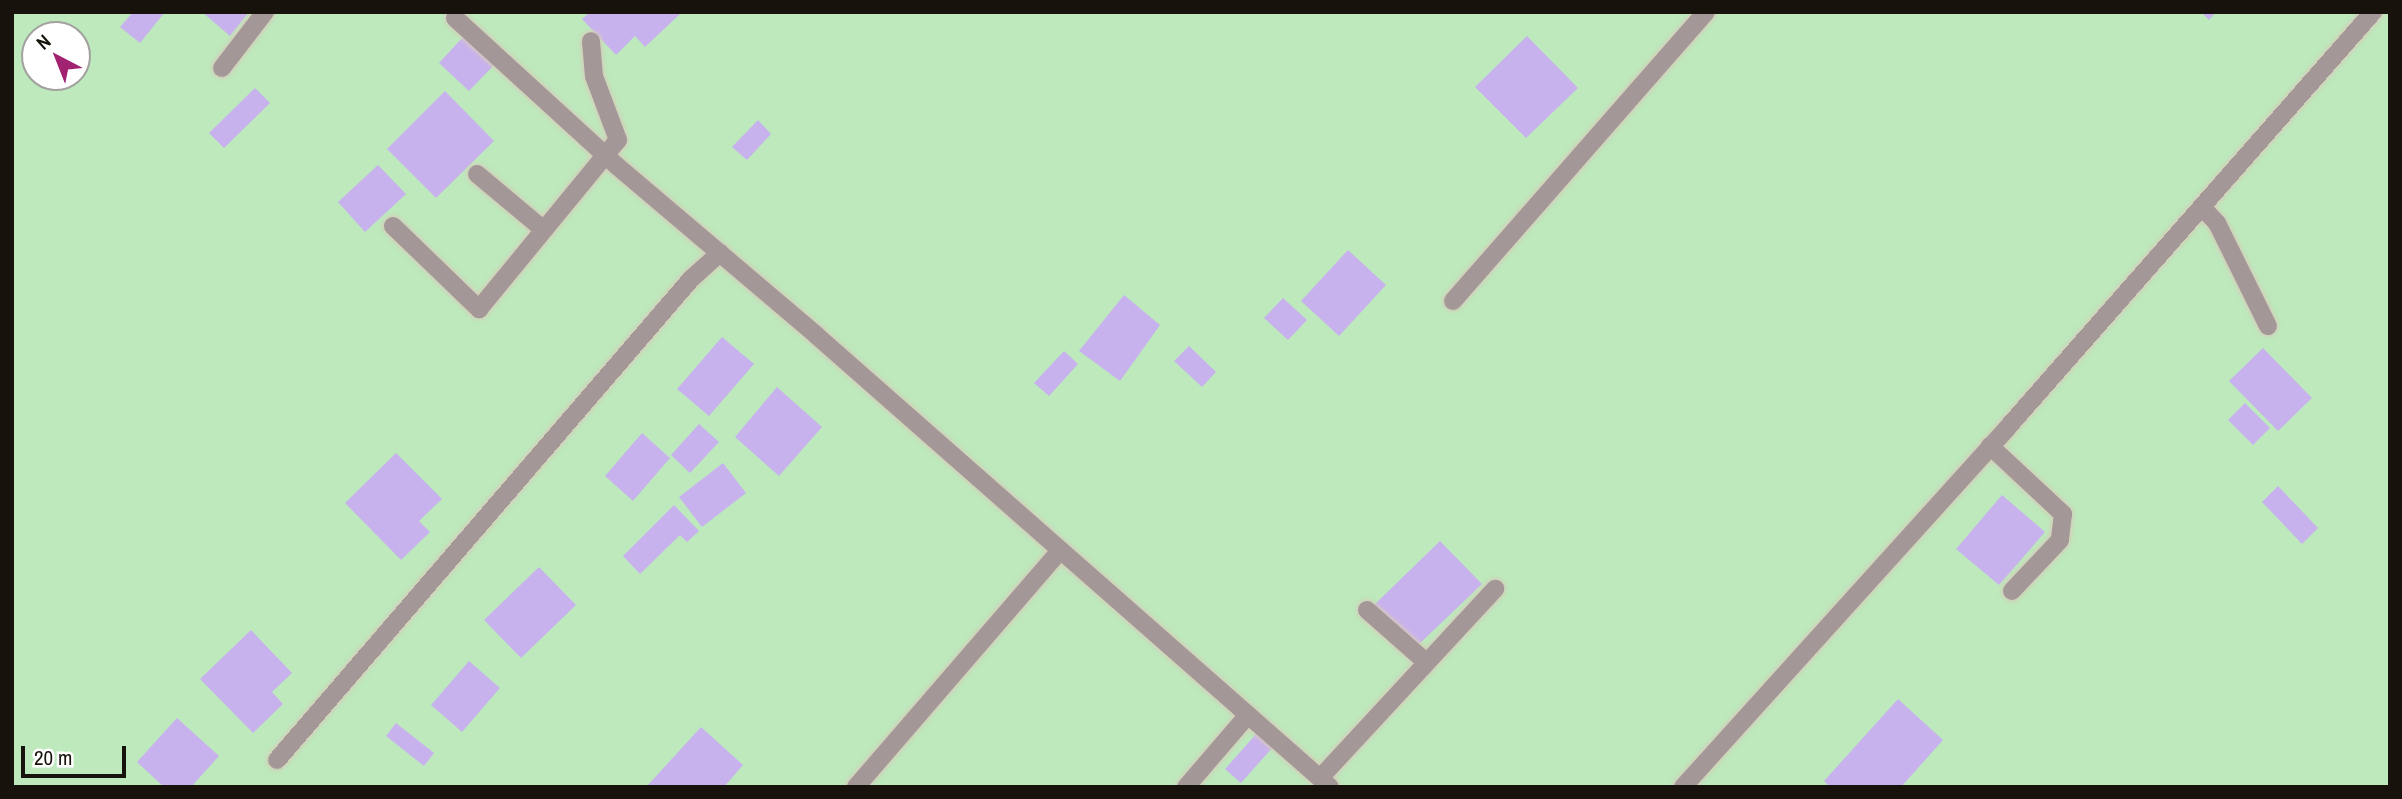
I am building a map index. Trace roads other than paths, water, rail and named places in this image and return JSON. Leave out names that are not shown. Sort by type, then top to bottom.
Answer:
[{"type":"street","points":[[222,68],[265,12]]},
{"type":"street","points":[[1453,301],[1706,12]]},
{"type":"street","points":[[1684,787],[1990,446],[2373,12]]},
{"type":"street","points":[[451,15],[606,156],[1325,782],[1426,662],[1496,589]]},
{"type":"street","points":[[393,226],[479,309],[618,140],[594,76],[591,41]]},
{"type":"street","points":[[477,174],[544,230]]},
{"type":"street","points":[[2202,207],[2217,223],[2268,326]]},
{"type":"street","points":[[277,760],[682,290],[720,253]]},
{"type":"street","points":[[1990,446],[2063,514],[2060,540],[2012,591]]},
{"type":"street","points":[[856,787],[1059,551]]},
{"type":"street","points":[[1367,610],[1426,662]]},
{"type":"street","points":[[1186,787],[1248,715]]}]
